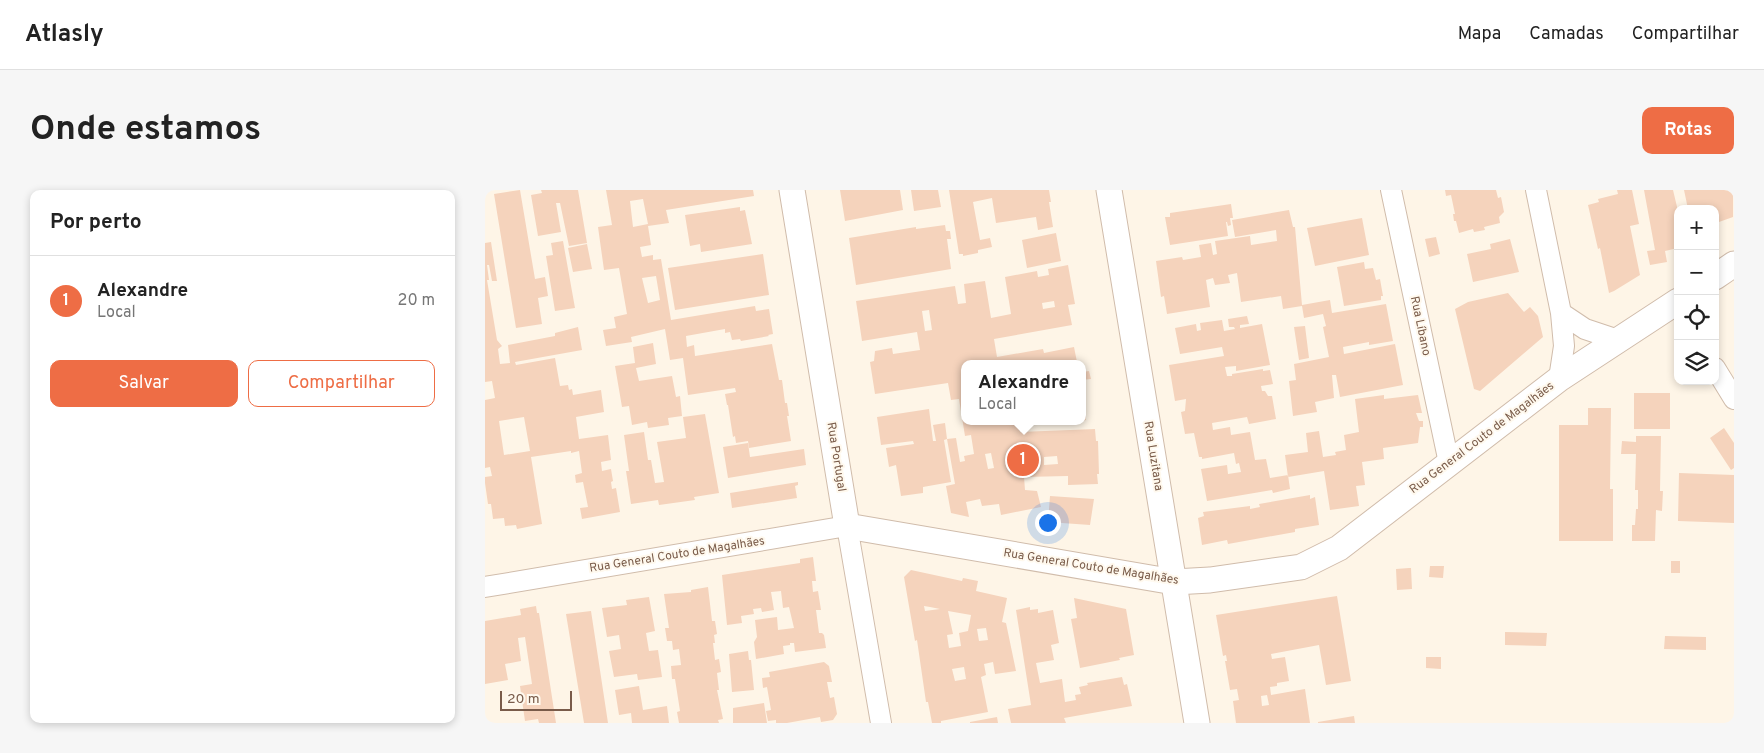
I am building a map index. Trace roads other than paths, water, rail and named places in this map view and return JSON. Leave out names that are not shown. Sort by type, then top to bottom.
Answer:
[{"type":"street","name":"Rua Portugal","points":[[792,190],[881,723]]},
{"type":"street","name":"Rua Luzitana","points":[[1109,190],[1197,723]]},
{"type":"street","name":"Rua Líbano","points":[[1391,190],[1449,463]]},
{"type":"street","points":[[1536,190],[1561,313],[1564,346],[1559,379]]},
{"type":"street","points":[[1719,274],[1734,264]]},
{"type":"street","name":"Rua General Couto de Magalhães","points":[[485,587],[847,526],[1174,582],[1210,580],[1301,567],[1339,548],[1559,379],[1674,306]]},
{"type":"street","points":[[1561,313],[1585,328],[1618,340]]},
{"type":"street","points":[[1719,374],[1734,398]]},
{"type":"place","name":"Alexandre","points":[[1023,460]]}]
